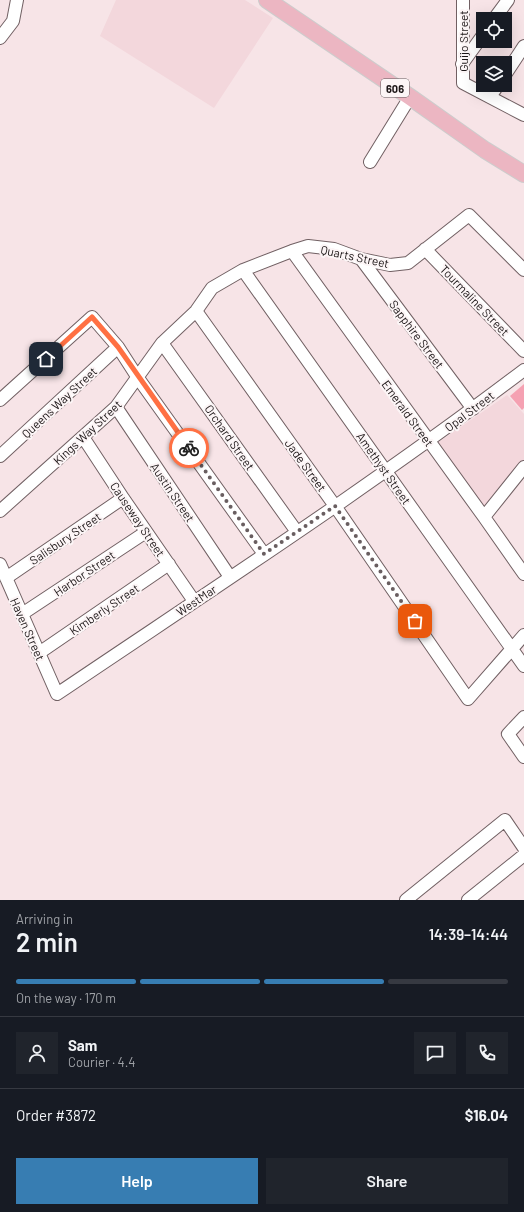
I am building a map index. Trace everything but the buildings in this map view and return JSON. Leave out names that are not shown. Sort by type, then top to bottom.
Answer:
[{"type":"main road","name":"606","points":[[267,0],[485,150],[524,174]]},
{"type":"street","points":[[0,38],[13,21],[17,0]]},
{"type":"street","name":"Guijo Street","points":[[463,0],[463,83],[490,97]]},
{"type":"street","points":[[499,12],[508,0]]},
{"type":"street","points":[[462,64],[476,45]]},
{"type":"street","points":[[512,64],[524,46]]},
{"type":"street","points":[[493,92],[490,97],[524,115]]},
{"type":"street","points":[[370,162],[410,97]]},
{"type":"street","name":"Quarts Street","points":[[162,343],[196,311],[212,288],[244,270],[308,246],[334,249],[361,259],[390,265],[408,263],[469,215],[524,270]]},
{"type":"street","name":"Tourmaline Street","points":[[425,250],[524,351]]},
{"type":"street","name":"Emerald Street","points":[[292,251],[484,517],[520,559],[524,574]]},
{"type":"street","name":"Sapphire Street","points":[[361,259],[473,409]]},
{"type":"street","name":"Amethyst Street","points":[[244,270],[524,666]]},
{"type":"street","name":"Jade Street","points":[[196,311],[335,506],[468,699],[512,649]]},
{"type":"street","points":[[0,400],[92,317],[118,347],[138,378],[264,554]]},
{"type":"street","name":"Kings Way Street","points":[[0,511],[116,407],[162,343]]},
{"type":"street","name":"Orchard Street","points":[[162,343],[297,532]]},
{"type":"street","name":"Queens Way Street","points":[[0,456],[118,347]]},
{"type":"street","name":"Opal Street","points":[[335,506],[429,441],[524,370]]},
{"type":"street","name":"Austin Street","points":[[116,407],[230,578]]},
{"type":"street","name":"Causeway Street","points":[[83,437],[194,601]]},
{"type":"street","points":[[484,517],[524,467]]},
{"type":"street","name":"Salisbury Street","points":[[6,578],[123,498]]},
{"type":"street","name":"WestMar","points":[[57,694],[335,506]]},
{"type":"street","name":"Harbor Street","points":[[22,614],[146,532]]},
{"type":"street","name":"Haven Street","points":[[0,564],[57,694]]},
{"type":"street","name":"Kimberly Street","points":[[39,653],[169,564]]},
{"type":"street","points":[[512,649],[524,635]]},
{"type":"street","points":[[524,717],[508,734],[524,757]]},
{"type":"street","points":[[406,900],[505,820],[524,848]]},
{"type":"street","points":[[468,900],[524,855]]},
{"type":"shaded area","points":[[116,0],[245,0],[273,18],[214,108],[100,36]]},
{"type":"shaded area","points":[[524,384],[524,408],[522,410],[510,396]]},
{"type":"shaded area","points":[[507,395],[524,414],[524,461],[486,510],[436,444]]},
{"type":"way so far","points":[[189,448],[264,554],[335,506],[415,621]]},
{"type":"route","points":[[46,359],[92,317],[118,347],[138,378],[189,448]]}]
